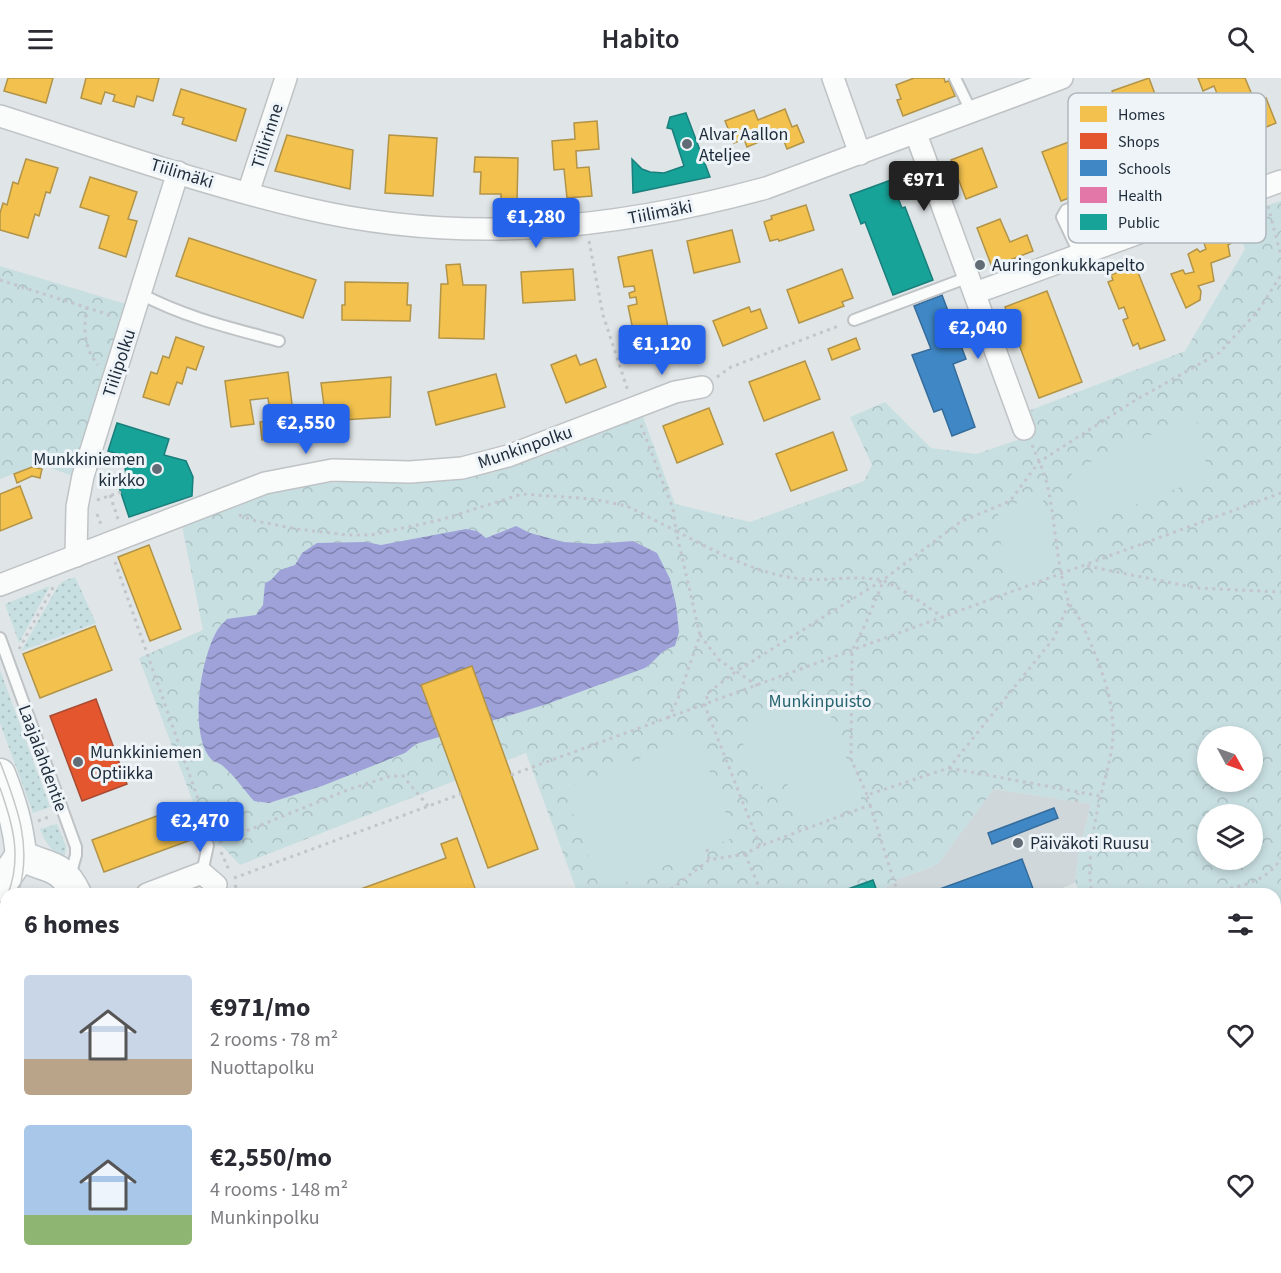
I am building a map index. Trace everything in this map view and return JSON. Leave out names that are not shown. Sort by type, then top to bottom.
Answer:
[{"type":"street","name":"Tiilirinne","points":[[248,193],[286,78]]},
{"type":"street","points":[[833,78],[860,154]]},
{"type":"street","name":"Tiilimäki","points":[[0,116],[248,193],[327,213],[438,228],[535,229],[587,225],[672,211],[766,188],[1062,78]]},
{"type":"street","points":[[916,134],[1024,429]]},
{"type":"street","name":"Tiilipolku","points":[[76,556],[77,507],[83,476],[178,172]]},
{"type":"street","points":[[972,285],[1080,255],[1114,243]]},
{"type":"street","name":"Munkinpolku","points":[[0,585],[76,556],[111,551],[222,500],[265,483],[332,470],[410,472],[462,468],[508,456],[631,397],[675,393],[702,387]]},
{"type":"street","points":[[0,774],[16,820],[21,855],[0,886]]},
{"type":"street","name":"Laajalahdentie","points":[[21,855],[58,870],[72,887]]},
{"type":"street","points":[[163,888],[202,873],[216,885],[215,888]]},
{"type":"lane","points":[[955,78],[972,112]]},
{"type":"lane","points":[[1068,209],[1062,217],[1068,230]]},
{"type":"lane","points":[[1074,243],[1080,255]]},
{"type":"lane","points":[[854,320],[972,285]]},
{"type":"lane","points":[[141,294],[165,307],[205,321],[279,341]]},
{"type":"lane","name":"Laajalahdentie","points":[[0,638],[76,847],[72,887]]},
{"type":"lane","points":[[202,873],[211,845]]},
{"type":"path","points":[[1272,185],[1281,256]]},
{"type":"path","points":[[587,225],[603,315],[673,509],[700,635],[719,660],[758,686]]},
{"type":"path","points":[[760,846],[705,706],[708,693],[735,672],[883,580],[960,522],[1010,501],[1039,462],[1134,401],[1219,353],[1258,311],[1281,275]]},
{"type":"path","points":[[0,280],[132,322]]},
{"type":"path","points":[[87,308],[84,325],[86,339],[94,361],[112,383]]},
{"type":"path","points":[[702,387],[731,368],[854,320]]},
{"type":"path","points":[[1024,429],[1048,486],[1061,574],[1069,603],[1080,621],[1102,670],[1111,701],[1112,756],[1100,796],[1089,880],[1091,888]]},
{"type":"path","points":[[97,500],[121,492]]},
{"type":"path","points":[[222,500],[230,511],[256,521],[327,533],[371,535],[440,520],[522,494],[592,499],[627,506],[741,562],[792,577],[883,580],[944,618]]},
{"type":"path","points":[[511,775],[1281,494]]},
{"type":"path","points":[[110,495],[116,513]]},
{"type":"path","points":[[97,512],[211,845],[220,849],[233,879],[461,794]]},
{"type":"path","points":[[1085,566],[1197,588],[1281,592]]},
{"type":"path","points":[[19,650],[59,577]]},
{"type":"path","points":[[883,580],[852,651],[850,759],[867,795],[896,888]]},
{"type":"path","points":[[949,768],[1054,638],[1069,603]]},
{"type":"path","points":[[668,719],[678,699],[700,635]]},
{"type":"path","points":[[867,795],[949,768],[1100,796]]},
{"type":"path","points":[[211,845],[350,789],[392,776],[403,776],[428,806]]},
{"type":"path","points":[[1076,802],[1078,793]]},
{"type":"path","points":[[673,888],[709,860],[745,854],[760,846],[870,805]]},
{"type":"path","points":[[707,849],[709,860]]},
{"type":"path","points":[[745,854],[759,888]]},
{"type":"path","points":[[1223,888],[1257,881],[1268,875],[1281,858]]},
{"type":"shaded area","name":"Päiväkoti Ruusu","points":[[993,789],[1091,804],[1078,857],[1075,883],[1062,888],[885,888],[899,879],[937,865]]},
{"type":"green space","name":"Munkinpuisto","points":[[1281,201],[1281,888],[1078,888],[1075,883],[1078,857],[1091,804],[994,789],[937,865],[899,879],[885,888],[576,888],[526,753],[240,865],[222,846],[208,842],[139,658],[203,630],[182,526],[292,485],[377,480],[441,481],[492,473],[546,455],[642,414],[675,504],[750,522],[864,481],[872,465],[850,417],[885,402],[931,448],[976,454],[1020,439],[1028,411],[1185,351],[1245,249],[1243,243],[1266,243],[1266,206]]},
{"type":"green space","points":[[0,266],[129,305],[76,477],[39,464],[0,479]]},
{"type":"green space","points":[[1195,415],[1209,476],[1081,526],[1071,471]]},
{"type":"green space","points":[[1041,492],[1057,567],[1008,582],[998,512]]},
{"type":"green space","points":[[75,577],[96,623],[21,651],[58,586],[63,581]]},
{"type":"green space","points":[[50,586],[19,643],[5,604]]},
{"type":"green space","points":[[0,670],[50,807],[33,813],[0,723]]},
{"type":"green space","points":[[823,695],[863,804],[802,826],[785,778],[759,787],[737,727]]},
{"type":"green space","points":[[696,736],[735,837],[611,888],[600,888],[564,789]]},
{"type":"green space","points":[[57,824],[66,846],[65,855],[49,846],[40,829]]},
{"type":"water","points":[[516,526],[530,533],[564,542],[594,544],[633,541],[657,553],[670,579],[676,604],[679,632],[675,646],[662,653],[645,668],[547,704],[416,744],[405,753],[322,786],[269,803],[254,801],[222,765],[211,759],[204,747],[200,732],[199,714],[202,675],[212,641],[218,629],[227,619],[256,615],[263,605],[265,583],[280,570],[295,565],[302,553],[317,543],[366,542],[381,545],[466,529],[477,531],[486,538]]},
{"type":"building: Homes","points":[[8,78],[53,78],[46,103],[4,91]]},
{"type":"building: Homes","points":[[86,78],[159,78],[153,101],[137,96],[134,107],[113,101],[115,95],[105,92],[101,104],[81,98]]},
{"type":"building: Homes","points":[[914,78],[944,78],[945,82],[949,81],[955,96],[903,116],[897,100],[901,99],[896,85]]},
{"type":"building: Homes","points":[[1149,78],[1155,93],[1113,93],[1112,91]]},
{"type":"building: Homes","points":[[1198,78],[1245,78],[1251,93],[1217,93],[1214,86],[1203,91]]},
{"type":"building: Homes","points":[[181,89],[246,109],[236,141],[182,124],[184,118],[173,115]]},
{"type":"building: Homes","points":[[1266,98],[1276,123],[1266,127]]},
{"type":"building: Homes","points":[[785,109],[792,127],[797,125],[804,142],[787,149],[781,133],[747,147],[744,139],[734,143],[725,121],[754,110],[758,120]]},
{"type":"building: Homes","points":[[597,121],[599,149],[576,151],[577,168],[589,167],[592,196],[567,198],[564,169],[554,170],[552,141],[575,139],[574,123]]},
{"type":"building: Homes","points":[[287,135],[353,150],[350,189],[275,171]]},
{"type":"building: Homes","points":[[389,135],[437,138],[433,196],[385,193]]},
{"type":"building: Homes","points":[[1068,142],[1068,198],[1061,201],[1042,152]]},
{"type":"building: Homes","points":[[982,148],[997,187],[966,199],[951,160]]},
{"type":"building: Homes","points":[[475,157],[518,158],[517,201],[501,200],[501,194],[480,194],[481,172],[474,172]]},
{"type":"building: Homes","points":[[26,159],[58,168],[50,193],[46,192],[39,216],[35,214],[28,238],[0,230],[0,213],[3,203],[7,205],[13,182],[18,184]]},
{"type":"building: Homes","points":[[90,177],[137,192],[128,219],[137,221],[126,257],[99,248],[109,216],[80,207]]},
{"type":"building: Homes","points":[[806,205],[814,230],[779,241],[778,239],[770,241],[764,222],[772,219],[771,216]]},
{"type":"building: Homes","points":[[1000,219],[1010,242],[1027,235],[1033,251],[992,267],[977,228]]},
{"type":"building: Homes","points":[[732,230],[740,262],[694,273],[687,241]]},
{"type":"building: Homes","points":[[189,238],[316,280],[303,318],[176,276]]},
{"type":"building: Homes","points":[[1204,243],[1231,243],[1228,245],[1230,256],[1211,263],[1214,281],[1198,286],[1201,291],[1200,300],[1186,308],[1171,274],[1183,270],[1185,274],[1194,272],[1188,254],[1197,249],[1200,252],[1206,249]]},
{"type":"building: Homes","points":[[652,250],[668,327],[634,335],[628,306],[637,304],[636,297],[630,298],[629,293],[635,291],[634,286],[624,287],[618,257]]},
{"type":"building: Homes","points":[[460,264],[463,285],[486,285],[484,339],[439,338],[441,284],[448,284],[446,265]]},
{"type":"building: Homes","points":[[1135,265],[1165,340],[1140,349],[1138,343],[1133,346],[1123,320],[1128,318],[1124,307],[1119,309],[1108,282],[1113,280],[1111,275]]},
{"type":"building: Homes","points":[[573,269],[575,300],[523,303],[521,272]]},
{"type":"building: Homes","points":[[842,269],[853,298],[842,302],[844,306],[799,323],[787,290]]},
{"type":"building: Homes","points":[[345,282],[408,283],[407,305],[411,305],[410,321],[342,320],[342,305],[345,305]]},
{"type":"building: Homes","points":[[1047,291],[1082,382],[1039,398],[1005,307]]},
{"type":"building: Homes","points":[[749,307],[751,312],[760,309],[767,328],[723,346],[713,321]]},
{"type":"building: Homes","points":[[176,337],[204,347],[196,370],[187,367],[182,384],[177,382],[169,405],[143,397],[151,372],[157,374],[163,356],[169,358]]},
{"type":"building: Homes","points":[[856,338],[860,349],[832,360],[828,349]]},
{"type":"building: Homes","points":[[576,355],[580,365],[596,359],[606,387],[566,403],[551,365]]},
{"type":"building: Homes","points":[[805,361],[820,399],[764,421],[749,382]]},
{"type":"building: Homes","points":[[288,372],[296,436],[262,440],[260,422],[271,420],[268,398],[250,400],[254,424],[231,427],[225,381]]},
{"type":"building: Homes","points":[[496,374],[505,407],[436,425],[428,392]]},
{"type":"building: Homes","points":[[391,377],[390,417],[326,421],[321,383]]},
{"type":"building: Homes","points":[[709,408],[723,444],[677,463],[663,426]]},
{"type":"building: Homes","points":[[833,432],[847,470],[791,491],[776,454]]},
{"type":"building: Homes","points":[[32,467],[42,469],[40,478],[32,476],[17,483],[14,474]]},
{"type":"building: Homes","points":[[20,486],[32,518],[0,531],[0,494]]},
{"type":"building: Homes","points":[[149,545],[181,629],[150,641],[118,557]]},
{"type":"building: Homes","points":[[95,626],[112,670],[40,698],[23,654]]},
{"type":"building: Homes","points":[[472,666],[538,849],[488,868],[421,685]]},
{"type":"building: Homes","points":[[184,806],[186,810],[190,809],[193,817],[189,818],[196,838],[104,872],[92,840]]},
{"type":"building: Homes","points":[[457,838],[475,888],[364,888],[446,858],[441,844]]},
{"type":"building: Shops","points":[[96,699],[127,784],[82,801],[50,716]]},
{"type":"building: Schools","points":[[942,295],[966,359],[953,364],[975,427],[952,436],[942,409],[934,412],[912,355],[931,349],[914,306]]},
{"type":"building: Schools","points":[[1054,808],[1058,818],[992,844],[988,833]]},
{"type":"building: Schools","name":"Päiväkoti Ruusu","points":[[1022,859],[1033,888],[942,888]]},
{"type":"building: Public","name":"Alvar Aallon Ateljee","points":[[686,113],[710,177],[633,193],[632,159],[642,169],[650,172],[664,173],[684,166],[672,129],[667,128],[670,117]]},
{"type":"building: Public","points":[[891,180],[902,208],[905,207],[933,280],[893,295],[865,222],[861,224],[850,195]]},
{"type":"building: Public","name":"Munkkiniemen kirkko","points":[[117,423],[169,439],[164,455],[186,461],[193,477],[192,496],[129,517],[119,487],[127,487],[124,456],[108,451]]},
{"type":"building: Public","points":[[873,880],[876,888],[851,888]]},
{"type":"tram line","points":[[0,762],[21,827],[24,860],[19,888]]},
{"type":"tram line","points":[[0,788],[9,815],[14,841],[14,867],[10,888]]},
{"type":"place","name":"Alvar Aallon Ateljee","points":[[687,144]]},
{"type":"place","name":"Auringonkukkapelto","points":[[980,265]]},
{"type":"place","name":"Munkkiniemen kirkko","points":[[157,469]]},
{"type":"place","name":"Munkkiniemen Optiikka","points":[[78,762]]},
{"type":"place","name":"Päiväkoti Ruusu","points":[[1018,843]]}]
